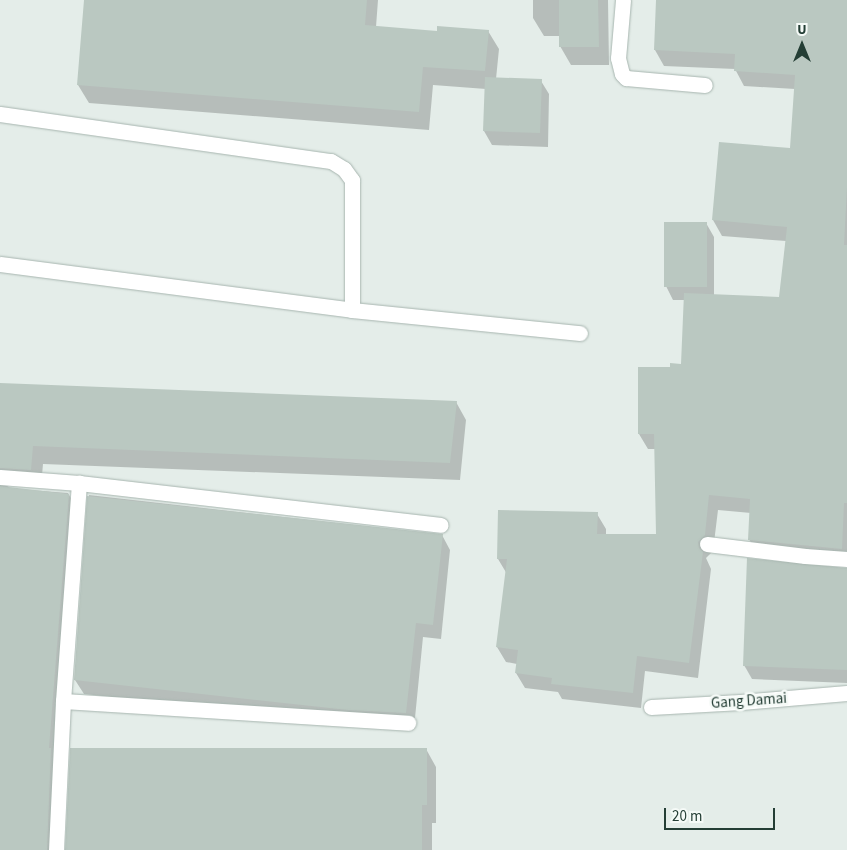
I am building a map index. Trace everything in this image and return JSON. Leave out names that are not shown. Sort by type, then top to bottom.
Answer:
[{"type":"street","points":[[623,0],[618,58],[622,74],[626,78],[705,85]]},
{"type":"street","points":[[0,114],[331,161],[344,169],[352,180],[352,310]]},
{"type":"street","points":[[0,264],[352,310],[580,333]]},
{"type":"street","points":[[0,477],[79,483],[441,525]]},
{"type":"street","points":[[56,850],[63,701],[79,483]]},
{"type":"street","points":[[707,544],[847,559]]},
{"type":"street","name":"Gang Damai","points":[[651,707],[847,693]]},
{"type":"street","points":[[63,701],[408,723]]},
{"type":"building","points":[[84,0],[367,0],[365,25],[437,31],[437,26],[489,30],[485,71],[423,67],[419,112],[77,85]]},
{"type":"building","points":[[559,0],[598,0],[599,47],[559,47]]},
{"type":"building","points":[[656,0],[847,0],[847,187],[844,245],[847,245],[847,503],[844,503],[842,549],[748,540],[750,499],[709,495],[705,535],[698,542],[699,548],[703,552],[689,663],[637,656],[633,693],[551,684],[552,678],[515,673],[518,650],[496,647],[507,559],[497,559],[498,510],[598,512],[597,534],[656,534],[654,434],[638,434],[638,367],[670,367],[670,363],[681,364],[684,293],[779,297],[787,227],[712,220],[719,142],[790,148],[795,75],[734,71],[735,54],[654,50]]},
{"type":"building","points":[[485,77],[542,79],[540,133],[483,131]]},
{"type":"building","points":[[664,222],[707,222],[707,287],[664,287]]},
{"type":"building","points":[[0,383],[457,401],[450,463],[33,446],[31,470],[0,468]]},
{"type":"building","points":[[0,486],[69,494],[49,748],[51,748],[47,850],[0,850]]},
{"type":"building","points":[[87,496],[443,534],[433,625],[416,623],[406,713],[348,710],[74,680]]},
{"type":"building","points":[[747,558],[847,568],[847,670],[743,666]]},
{"type":"building","points":[[70,748],[427,748],[427,805],[422,805],[422,850],[65,850]]}]
